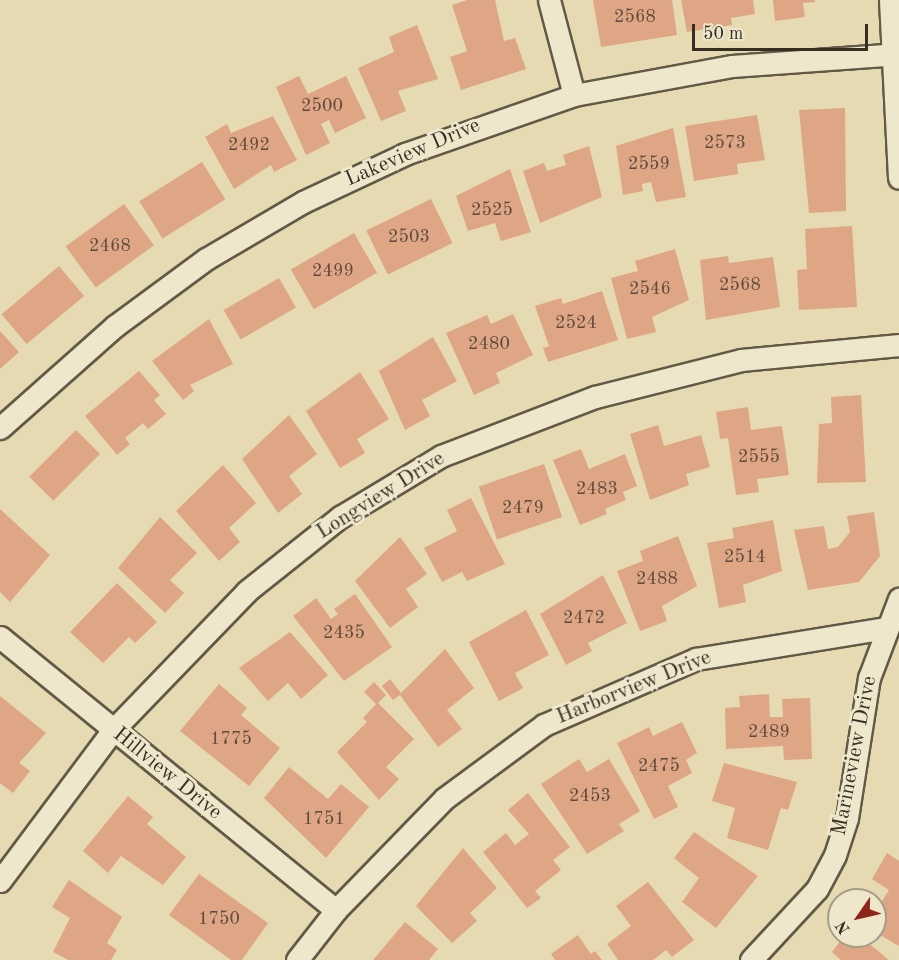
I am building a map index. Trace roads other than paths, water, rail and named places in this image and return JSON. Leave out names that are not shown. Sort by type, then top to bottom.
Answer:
[{"type":"street","points":[[549,0],[574,95]]},
{"type":"street","points":[[890,0],[899,178]]},
{"type":"street","name":"Lakeview Drive","points":[[0,428],[115,326],[206,259],[303,202],[415,150],[574,95],[732,66],[894,54]]},
{"type":"street","name":"Longview Drive","points":[[0,880],[113,730],[247,591],[340,516],[441,456],[595,397],[741,360],[899,345]]},
{"type":"street","name":"Marineview Drive","points":[[751,960],[817,889],[835,855],[847,818],[869,678],[885,628],[899,599]]},
{"type":"street","name":"Harborview Drive","points":[[297,960],[336,910],[476,772],[580,705],[706,656],[885,628]]},
{"type":"street","name":"Hillview Drive","points":[[0,637],[336,910]]}]
